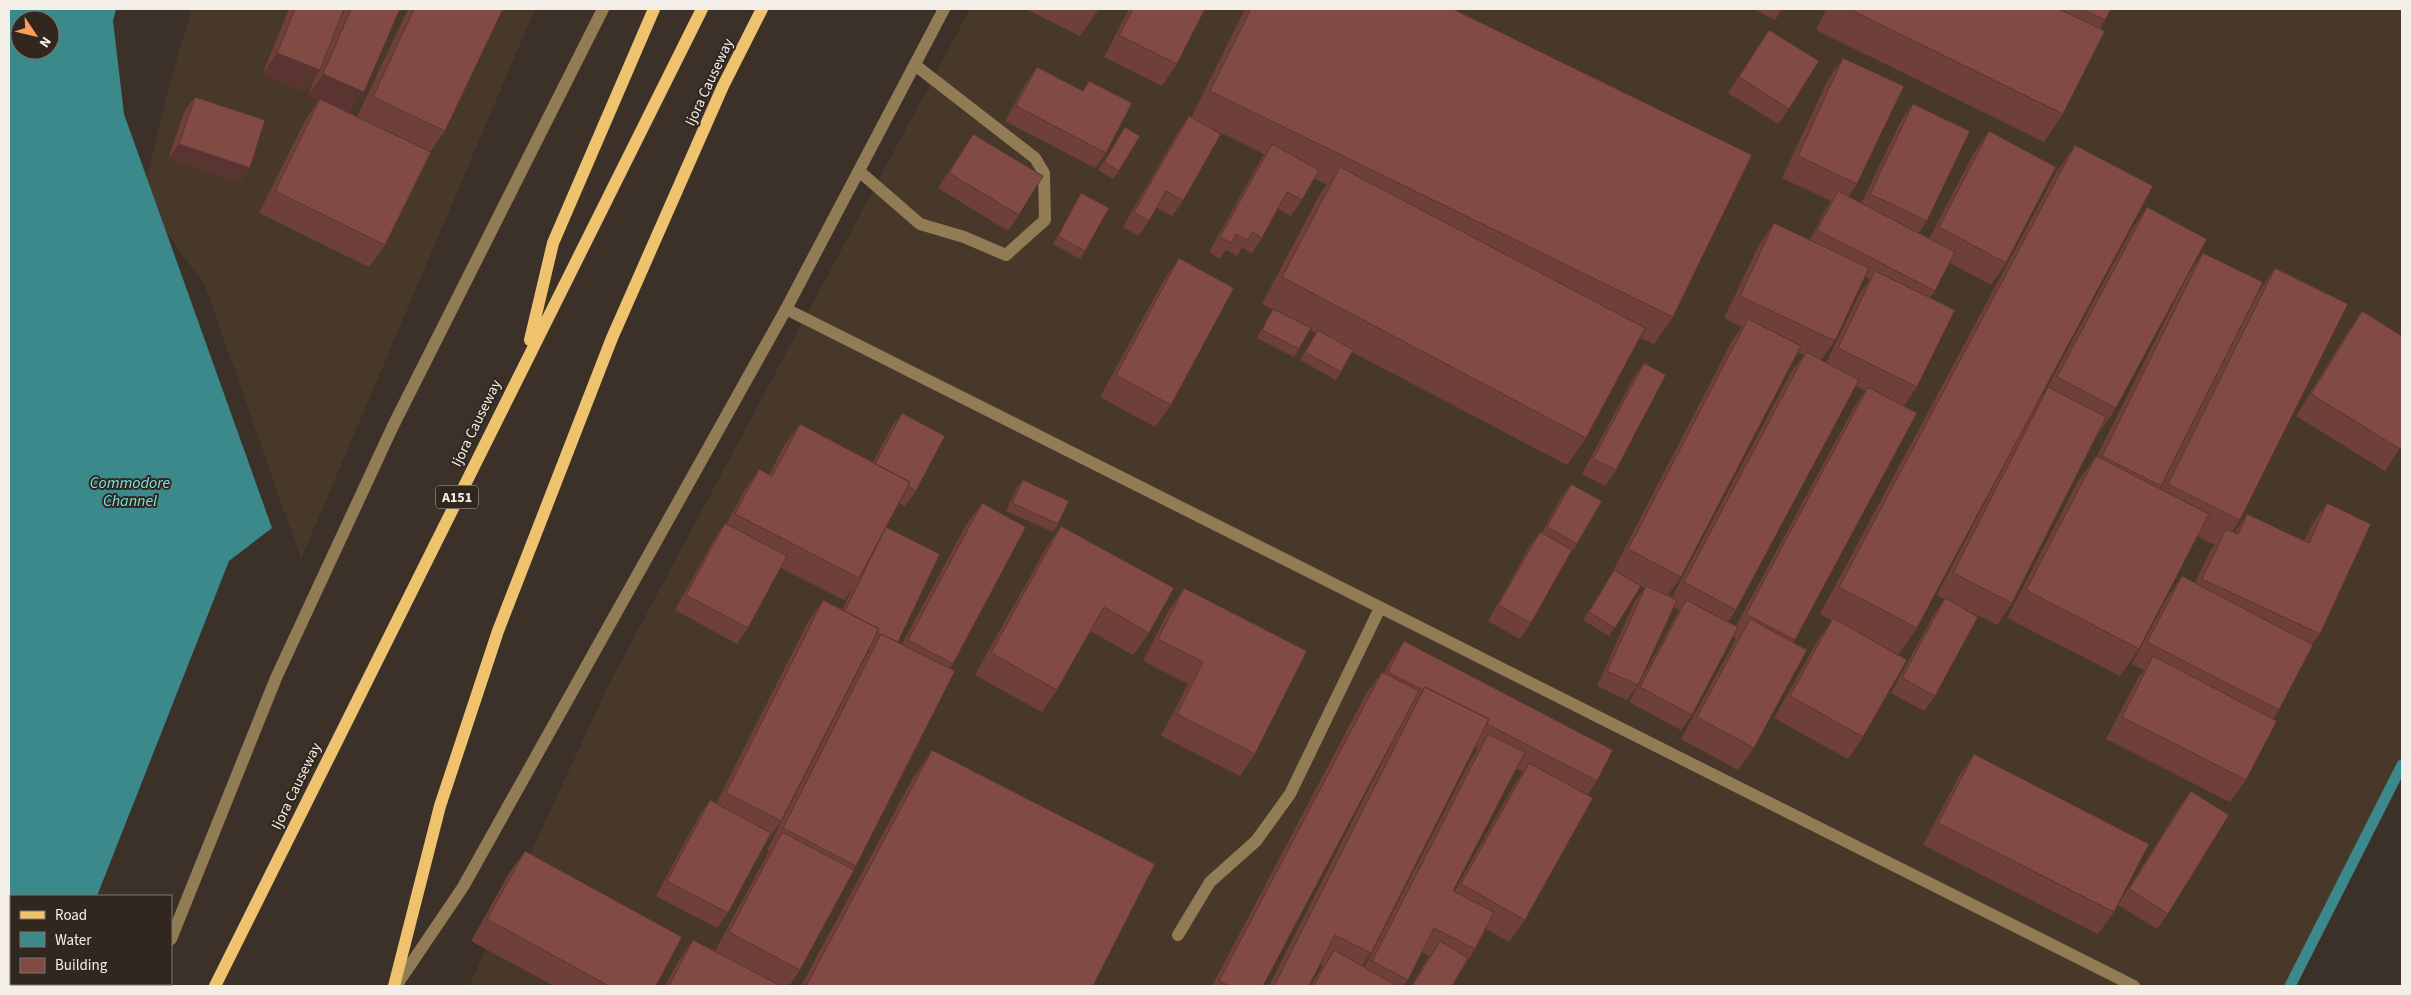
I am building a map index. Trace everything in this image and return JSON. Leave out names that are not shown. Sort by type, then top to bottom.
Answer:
[{"type":"main road","points":[[525,361],[553,243],[654,9]]},
{"type":"main road","name":"Ijora Causeway","points":[[215,986],[702,9]]},
{"type":"main road","name":"Ijora Causeway","points":[[395,986],[440,806],[498,631],[612,338],[723,86],[762,9]]},
{"type":"street","points":[[172,937],[276,678],[392,426],[604,9]]},
{"type":"street","points":[[395,986],[463,887],[786,309],[944,9]]},
{"type":"street","points":[[859,171],[920,224],[964,237],[1006,255],[1045,220],[1044,173],[1035,158],[914,65]]},
{"type":"street","points":[[786,309],[2134,986]]},
{"type":"street","points":[[1178,935],[1210,882],[1256,841],[1290,794],[1380,608]]},
{"type":"shaded area","points":[[192,9],[535,9],[301,559],[205,286],[142,198],[169,85]]},
{"type":"shaded area","points":[[970,9],[2402,9],[2402,772],[2291,986],[469,986],[608,686]]},
{"type":"water","name":"Commodore Channel","points":[[9,9],[116,9],[113,21],[124,114],[272,528],[229,561],[97,895],[10,895],[10,985],[87,985],[9,986]]},
{"type":"building","points":[[295,9],[344,9],[320,70],[277,53]]},
{"type":"building","points":[[351,9],[400,9],[364,92],[323,74]]},
{"type":"building","points":[[414,9],[503,9],[445,131],[373,97]]},
{"type":"building","points":[[1133,9],[1205,9],[1177,64],[1119,35]]},
{"type":"building","points":[[1251,9],[1453,9],[1752,155],[1673,317],[1210,91]]},
{"type":"building","points":[[1849,9],[2059,9],[2105,31],[2063,114]]},
{"type":"building","points":[[2082,9],[2111,9],[2105,20]]},
{"type":"building","points":[[1769,30],[1819,61],[1789,109],[1739,77]]},
{"type":"building","points":[[1843,58],[1904,86],[1857,184],[1798,156]]},
{"type":"building","points":[[1037,67],[1083,91],[1089,81],[1132,103],[1106,153],[1016,106]]},
{"type":"building","points":[[195,97],[265,120],[250,168],[179,144]]},
{"type":"building","points":[[320,99],[431,152],[385,245],[275,191]]},
{"type":"building","points":[[1913,104],[1970,131],[1927,221],[1870,194]]},
{"type":"building","points":[[1189,116],[1221,134],[1183,201],[1166,191],[1149,221],[1134,212]]},
{"type":"building","points":[[1125,127],[1140,136],[1119,171],[1104,162]]},
{"type":"building","points":[[1989,131],[2056,167],[2006,263],[1939,227]]},
{"type":"building","points":[[973,134],[1043,176],[1019,215],[949,173]]},
{"type":"building","points":[[1272,144],[1319,170],[1302,200],[1287,192],[1262,238],[1252,232],[1248,240],[1236,234],[1231,243],[1220,237]]},
{"type":"building","points":[[2075,145],[2153,186],[1917,628],[1839,587]]},
{"type":"building","points":[[1340,167],[1645,328],[1586,438],[1282,277]]},
{"type":"building","points":[[1838,191],[1955,252],[1935,291],[1817,230]]},
{"type":"building","points":[[1081,193],[1109,208],[1085,251],[1058,236]]},
{"type":"building","points":[[2147,207],[2207,239],[2116,408],[2057,377]]},
{"type":"building","points":[[1774,223],[1869,268],[1835,341],[1740,296]]},
{"type":"building","points":[[2203,253],[2263,282],[2161,486],[2102,456]]},
{"type":"building","points":[[1179,258],[1234,288],[1171,405],[1116,375]]},
{"type":"building","points":[[2275,268],[2348,304],[2240,520],[2168,484]]},
{"type":"building","points":[[1875,271],[1955,310],[1917,387],[1838,348]]},
{"type":"building","points":[[1273,309],[1311,328],[1299,349],[1262,330]]},
{"type":"building","points":[[2362,311],[2402,336],[2402,445],[2400,449],[2311,394]]},
{"type":"building","points":[[1748,319],[1801,346],[1681,577],[1628,549]]},
{"type":"building","points":[[1318,330],[1353,350],[1341,372],[1305,352]]},
{"type":"building","points":[[1806,352],[1859,380],[1736,610],[1684,582]]},
{"type":"building","points":[[1644,363],[1666,375],[1616,470],[1593,459]]},
{"type":"building","points":[[1868,387],[1917,413],[1795,640],[1746,614]]},
{"type":"building","points":[[2048,387],[2106,417],[2012,603],[1953,573]]},
{"type":"building","points":[[902,413],[945,436],[916,491],[908,486],[910,482],[875,464]]},
{"type":"building","points":[[800,424],[910,482],[859,578],[735,514],[759,469],[772,476]]},
{"type":"building","points":[[2096,456],[2209,514],[2139,649],[2026,590]]},
{"type":"building","points":[[1023,480],[1069,501],[1058,524],[1012,503]]},
{"type":"building","points":[[1571,484],[1602,501],[1577,544],[1547,527]]},
{"type":"building","points":[[982,503],[1026,527],[953,664],[908,640]]},
{"type":"building","points":[[2327,503],[2371,524],[2320,634],[2202,579],[2226,529],[2238,534],[2247,514],[2309,543]]},
{"type":"building","points":[[725,523],[787,556],[748,628],[686,595]]},
{"type":"building","points":[[1061,526],[1174,588],[1149,633],[1104,607],[1057,690],[991,653]]},
{"type":"building","points":[[886,527],[940,554],[898,642],[876,633],[879,629],[845,611]]},
{"type":"building","points":[[1540,532],[1572,550],[1531,623],[1498,605]]},
{"type":"building","points":[[1614,570],[1641,586],[1615,628],[1589,612]]},
{"type":"building","points":[[2182,576],[2313,645],[2279,710],[2147,642]]},
{"type":"building","points":[[1646,586],[1677,600],[1638,685],[1607,671]]},
{"type":"building","points":[[1184,588],[1307,651],[1255,754],[1177,714],[1203,662],[1158,639]]},
{"type":"building","points":[[1945,598],[1978,617],[1935,696],[1902,678]]},
{"type":"building","points":[[823,600],[879,629],[781,821],[726,793]]},
{"type":"building","points":[[1686,600],[1738,627],[1692,715],[1640,687]]},
{"type":"building","points":[[1833,618],[1907,660],[1863,737],[1790,696]]},
{"type":"building","points":[[1750,619],[1807,650],[1754,748],[1697,717]]},
{"type":"building","points":[[881,634],[955,671],[856,866],[783,828]]},
{"type":"building","points":[[1404,641],[1613,750],[1597,781],[1487,724],[1489,719],[1425,687],[1423,690],[1388,672]]},
{"type":"building","points":[[2153,656],[2277,721],[2246,780],[2122,717]]},
{"type":"building","points":[[1382,672],[1419,691],[1263,986],[1230,986],[1219,981]]},
{"type":"building","points":[[1425,687],[1489,719],[1371,953],[1335,935],[1309,986],[1274,986]]},
{"type":"building","points":[[1488,734],[1525,752],[1453,891],[1494,912],[1475,949],[1434,928],[1408,980],[1372,961]]},
{"type":"building","points":[[932,750],[1155,864],[1093,986],[806,986]]},
{"type":"building","points":[[1974,754],[2149,844],[2114,912],[1938,823]]},
{"type":"building","points":[[1529,763],[1593,798],[1525,920],[1461,884]]},
{"type":"building","points":[[2191,791],[2229,815],[2168,914],[2129,889]]},
{"type":"building","points":[[710,800],[771,833],[728,913],[667,881]]},
{"type":"building","points":[[782,832],[854,870],[800,970],[729,932]]},
{"type":"building","points":[[525,851],[682,937],[656,986],[609,986],[487,919]]},
{"type":"building","points":[[693,940],[781,986],[669,986]]},
{"type":"building","points":[[1440,941],[1468,958],[1452,986],[1412,986]]},
{"type":"building","points":[[1334,950],[1397,986],[1313,986]]},
{"type":"waterway","points":[[2290,986],[2402,765]]}]
